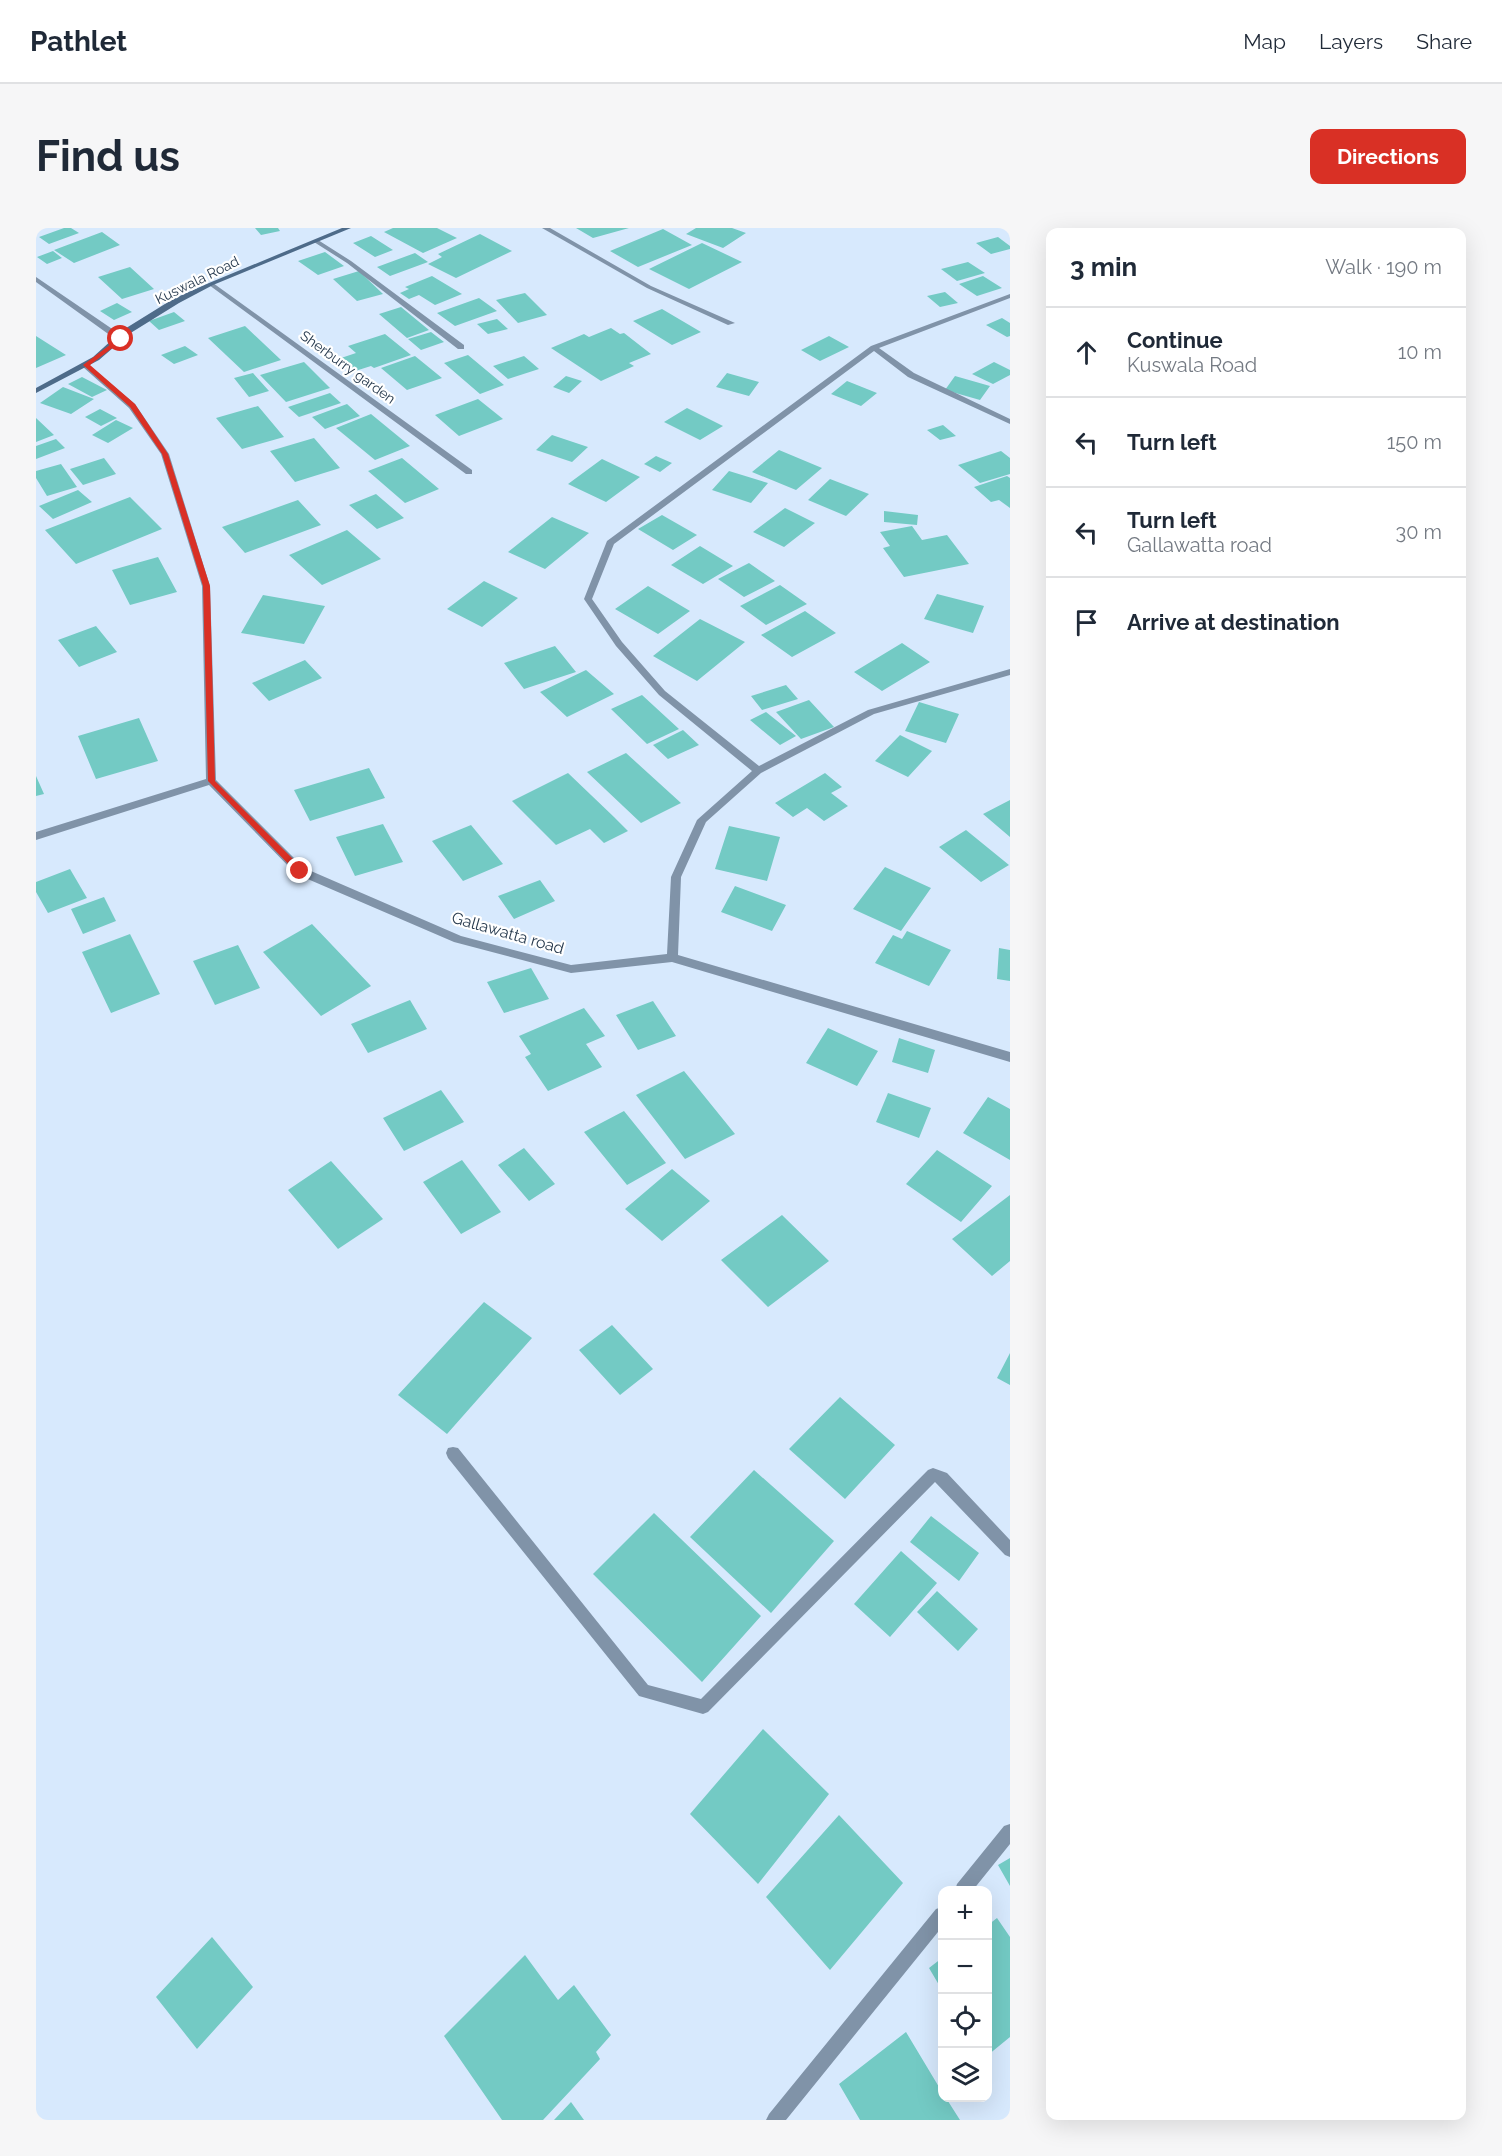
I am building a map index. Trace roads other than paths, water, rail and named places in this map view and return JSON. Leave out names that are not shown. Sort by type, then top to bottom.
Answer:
[{"type":"street","name":"Kuswala Road","points":[[36,391],[86,365],[121,339],[126,332],[176,301],[211,284],[348,228]]},
{"type":"street","points":[[545,228],[649,287],[731,324]]},
{"type":"street","points":[[316,241],[349,262],[461,347]]},
{"type":"street","points":[[36,279],[121,339]]},
{"type":"street","name":"Sherburry garden","points":[[211,284],[469,472]]},
{"type":"street","points":[[758,771],[662,693],[620,644],[588,599],[610,543],[874,348],[1010,296]]},
{"type":"street","points":[[874,348],[911,375],[1010,422]]},
{"type":"street","points":[[36,836],[212,781],[206,586],[165,454],[132,405],[86,365]]},
{"type":"street","points":[[672,958],[676,876],[702,820],[758,771],[871,712],[1010,672]]},
{"type":"street","name":"Gallawatta road","points":[[212,781],[300,871],[458,939],[572,969],[672,958],[1009,1059]]},
{"type":"street","points":[[453,1453],[644,1691],[702,1707],[933,1475],[942,1478],[1010,1550]]},
{"type":"street","points":[[966,1886],[1010,1832]]},
{"type":"street","points":[[776,2120],[938,1920]]}]
